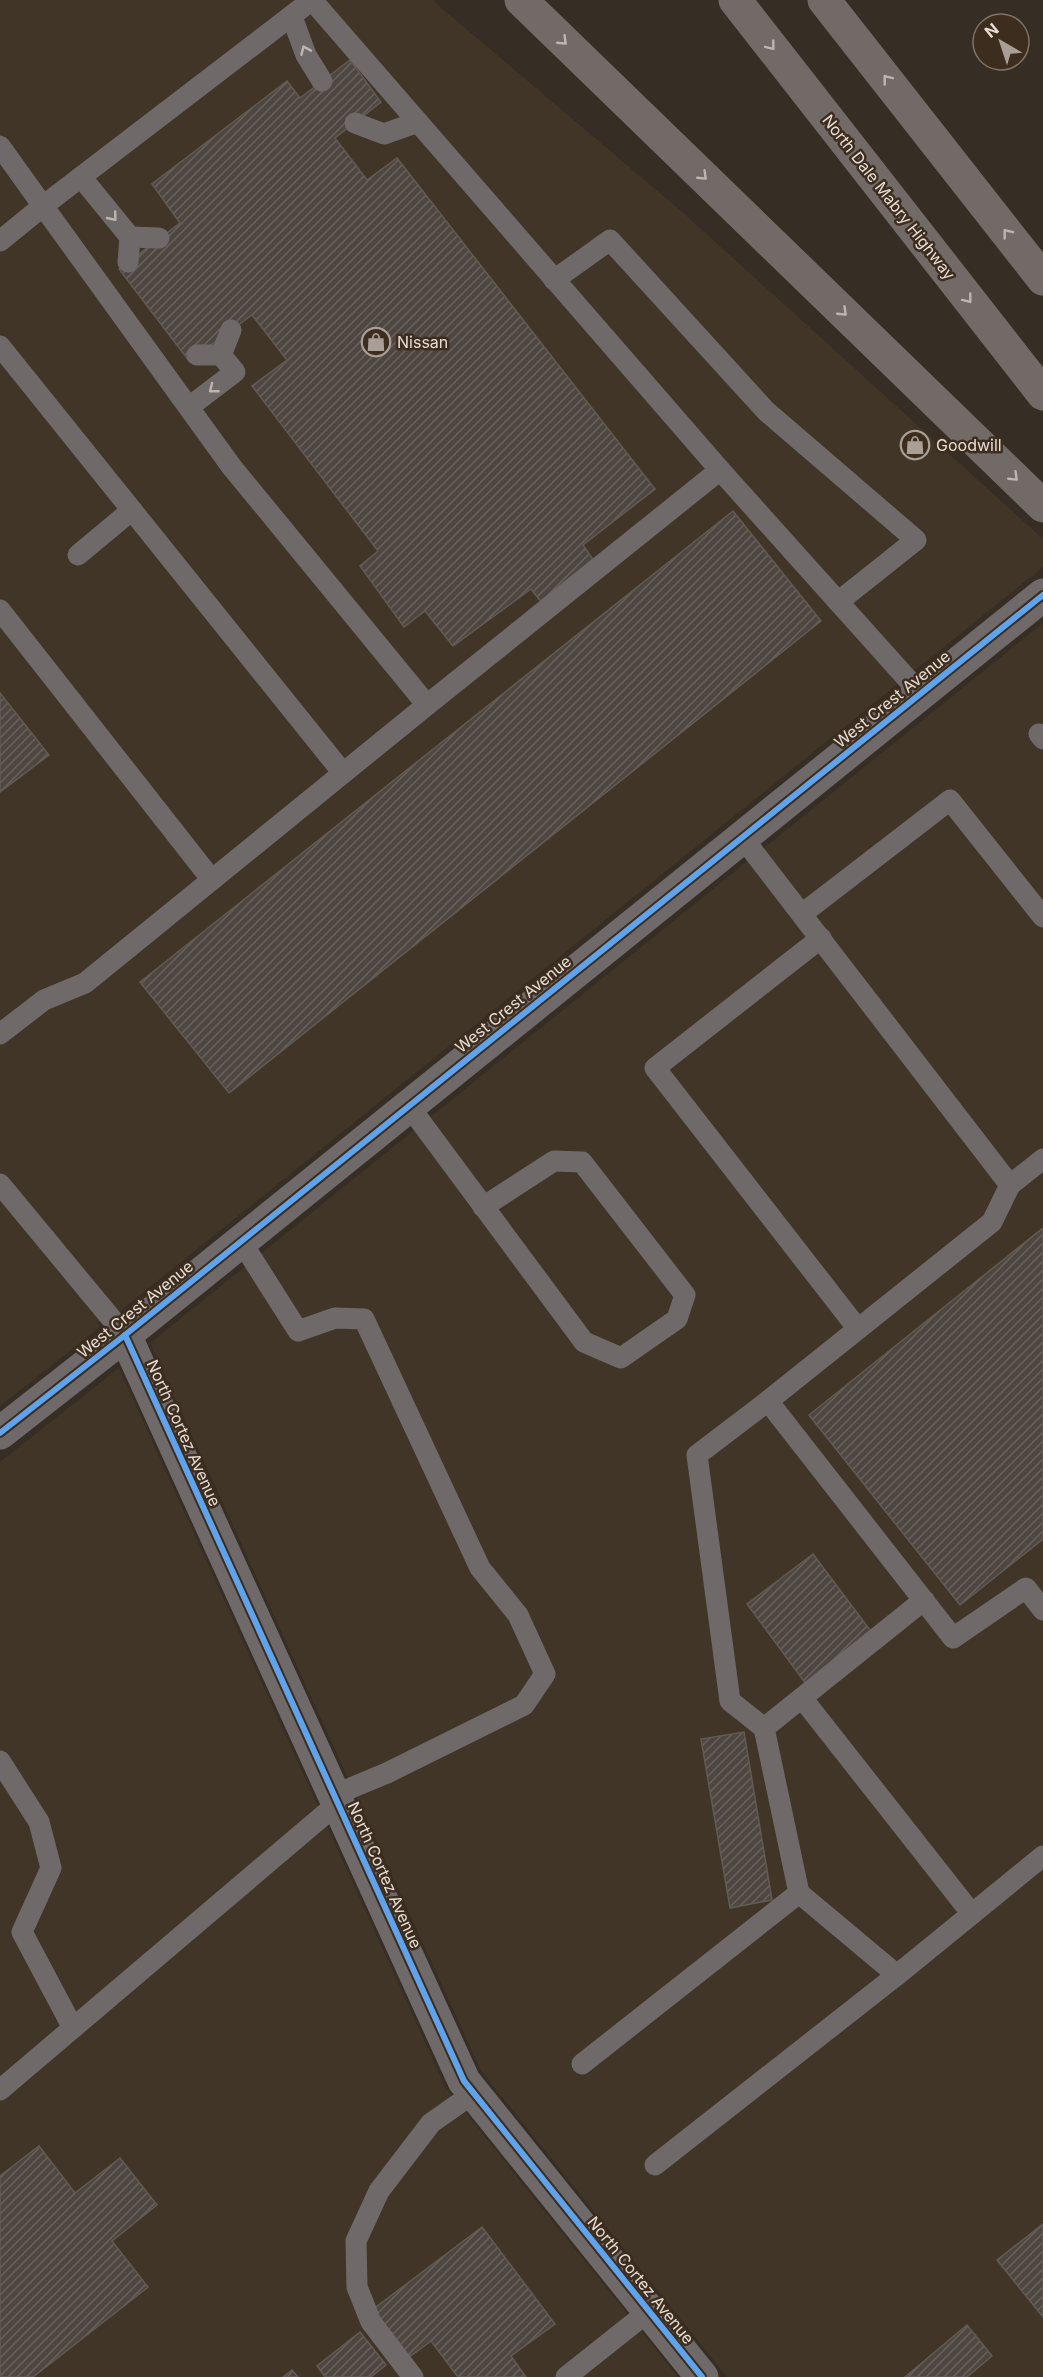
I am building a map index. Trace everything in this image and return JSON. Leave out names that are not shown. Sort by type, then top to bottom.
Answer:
[{"type":"main road","points":[[521,0],[1043,506]]},
{"type":"main road","name":"North Dale Mabry Highway","points":[[735,0],[1043,394]]},
{"type":"main road","points":[[824,0],[1043,279]]},
{"type":"street","name":"West Crest Avenue","points":[[0,1433],[125,1335],[1043,595]]},
{"type":"street","name":"North Cortez Avenue","points":[[125,1335],[464,2081],[702,2377]]},
{"type":"lane","points":[[0,241],[312,0],[720,470],[920,693]]},
{"type":"lane","points":[[292,17],[306,55],[322,81]]},
{"type":"lane","points":[[355,123],[384,134],[418,122]]},
{"type":"lane","points":[[0,146],[231,466],[427,705]]},
{"type":"lane","points":[[81,177],[133,250],[159,238]]},
{"type":"lane","points":[[555,280],[610,240],[766,411],[916,540],[838,602]]},
{"type":"lane","points":[[189,407],[235,372],[210,351],[231,330]]},
{"type":"lane","points":[[0,346],[344,772]]},
{"type":"lane","points":[[0,1034],[44,1000],[85,983],[720,470]]},
{"type":"lane","points":[[78,555],[132,510]]},
{"type":"lane","points":[[0,610],[212,880]]},
{"type":"lane","points":[[802,914],[950,800],[1043,917]]},
{"type":"lane","points":[[742,837],[1010,1185]]},
{"type":"lane","points":[[821,938],[655,1068],[858,1329]]},
{"type":"lane","points":[[409,1106],[483,1206],[584,1342],[621,1359],[677,1319],[685,1295],[582,1162],[554,1161],[483,1206]]},
{"type":"lane","points":[[897,1976],[799,1893],[764,1728],[729,1701],[697,1455],[992,1222],[1010,1185],[1043,1159]]},
{"type":"lane","points":[[0,1184],[125,1335]]},
{"type":"lane","points":[[0,2090],[336,1799],[524,1705],[545,1674],[518,1615],[480,1568],[364,1319],[335,1318],[298,1331],[241,1241]]},
{"type":"lane","points":[[768,1401],[954,1638],[1026,1588],[1043,1610]]},
{"type":"lane","points":[[764,1728],[924,1600]]},
{"type":"lane","points":[[802,1698],[972,1914]]},
{"type":"lane","points":[[0,1761],[39,1822],[51,1868],[22,1932],[73,2028]]},
{"type":"lane","points":[[655,2165],[897,1976],[1043,1856]]},
{"type":"lane","points":[[582,2064],[799,1893]]},
{"type":"lane","points":[[413,2377],[370,2322],[357,2287],[356,2241],[379,2191],[432,2123],[474,2092]]},
{"type":"lane","points":[[566,2377],[650,2312]]},
{"type":"shaded area","points":[[0,0],[432,0],[680,210],[1043,539],[1043,567],[114,1316],[98,1322],[100,1327],[0,1406]]},
{"type":"shaded area","points":[[1043,623],[1043,2377],[727,2377],[481,2071],[150,1343]]},
{"type":"shaded area","points":[[119,1368],[446,2088],[678,2377],[0,2377],[0,1462]]},
{"type":"building","points":[[350,60],[381,102],[335,138],[367,180],[397,158],[655,489],[583,545],[596,564],[542,603],[531,589],[453,646],[425,611],[404,627],[360,566],[378,551],[252,386],[287,360],[252,315],[189,361],[119,269],[180,223],[152,184],[287,81],[300,98]]},
{"type":"building","points":[[733,511],[821,621],[229,1093],[140,982]]},
{"type":"building","points":[[0,693],[49,755],[0,792]]},
{"type":"building","points":[[1043,1228],[1043,1539],[960,1605],[809,1415]]},
{"type":"building","points":[[813,1554],[873,1634],[806,1684],[747,1604]]},
{"type":"building","points":[[744,1732],[772,1900],[730,1908],[701,1739]]},
{"type":"building","points":[[39,2146],[75,2193],[120,2158],[157,2205],[112,2241],[148,2287],[33,2377],[0,2377],[0,2176]]},
{"type":"building","points":[[1043,2224],[1043,2317],[997,2260]]},
{"type":"building","points":[[482,2227],[555,2324],[511,2356],[526,2377],[458,2377],[431,2341],[408,2358],[372,2310]]},
{"type":"building","points":[[967,2325],[992,2356],[967,2377],[905,2377]]},
{"type":"building","points":[[360,2332],[386,2365],[371,2377],[325,2377],[317,2366]]},
{"type":"building","points":[[292,2370],[298,2377],[283,2377]]},
{"type":"cycle path","points":[[0,1433],[125,1335],[1043,595]]},
{"type":"cycle path","points":[[125,1335],[464,2081],[702,2377]]},
{"type":"place","name":"Nissan","points":[[376,342]]},
{"type":"place","name":"Goodwill","points":[[915,445]]}]
